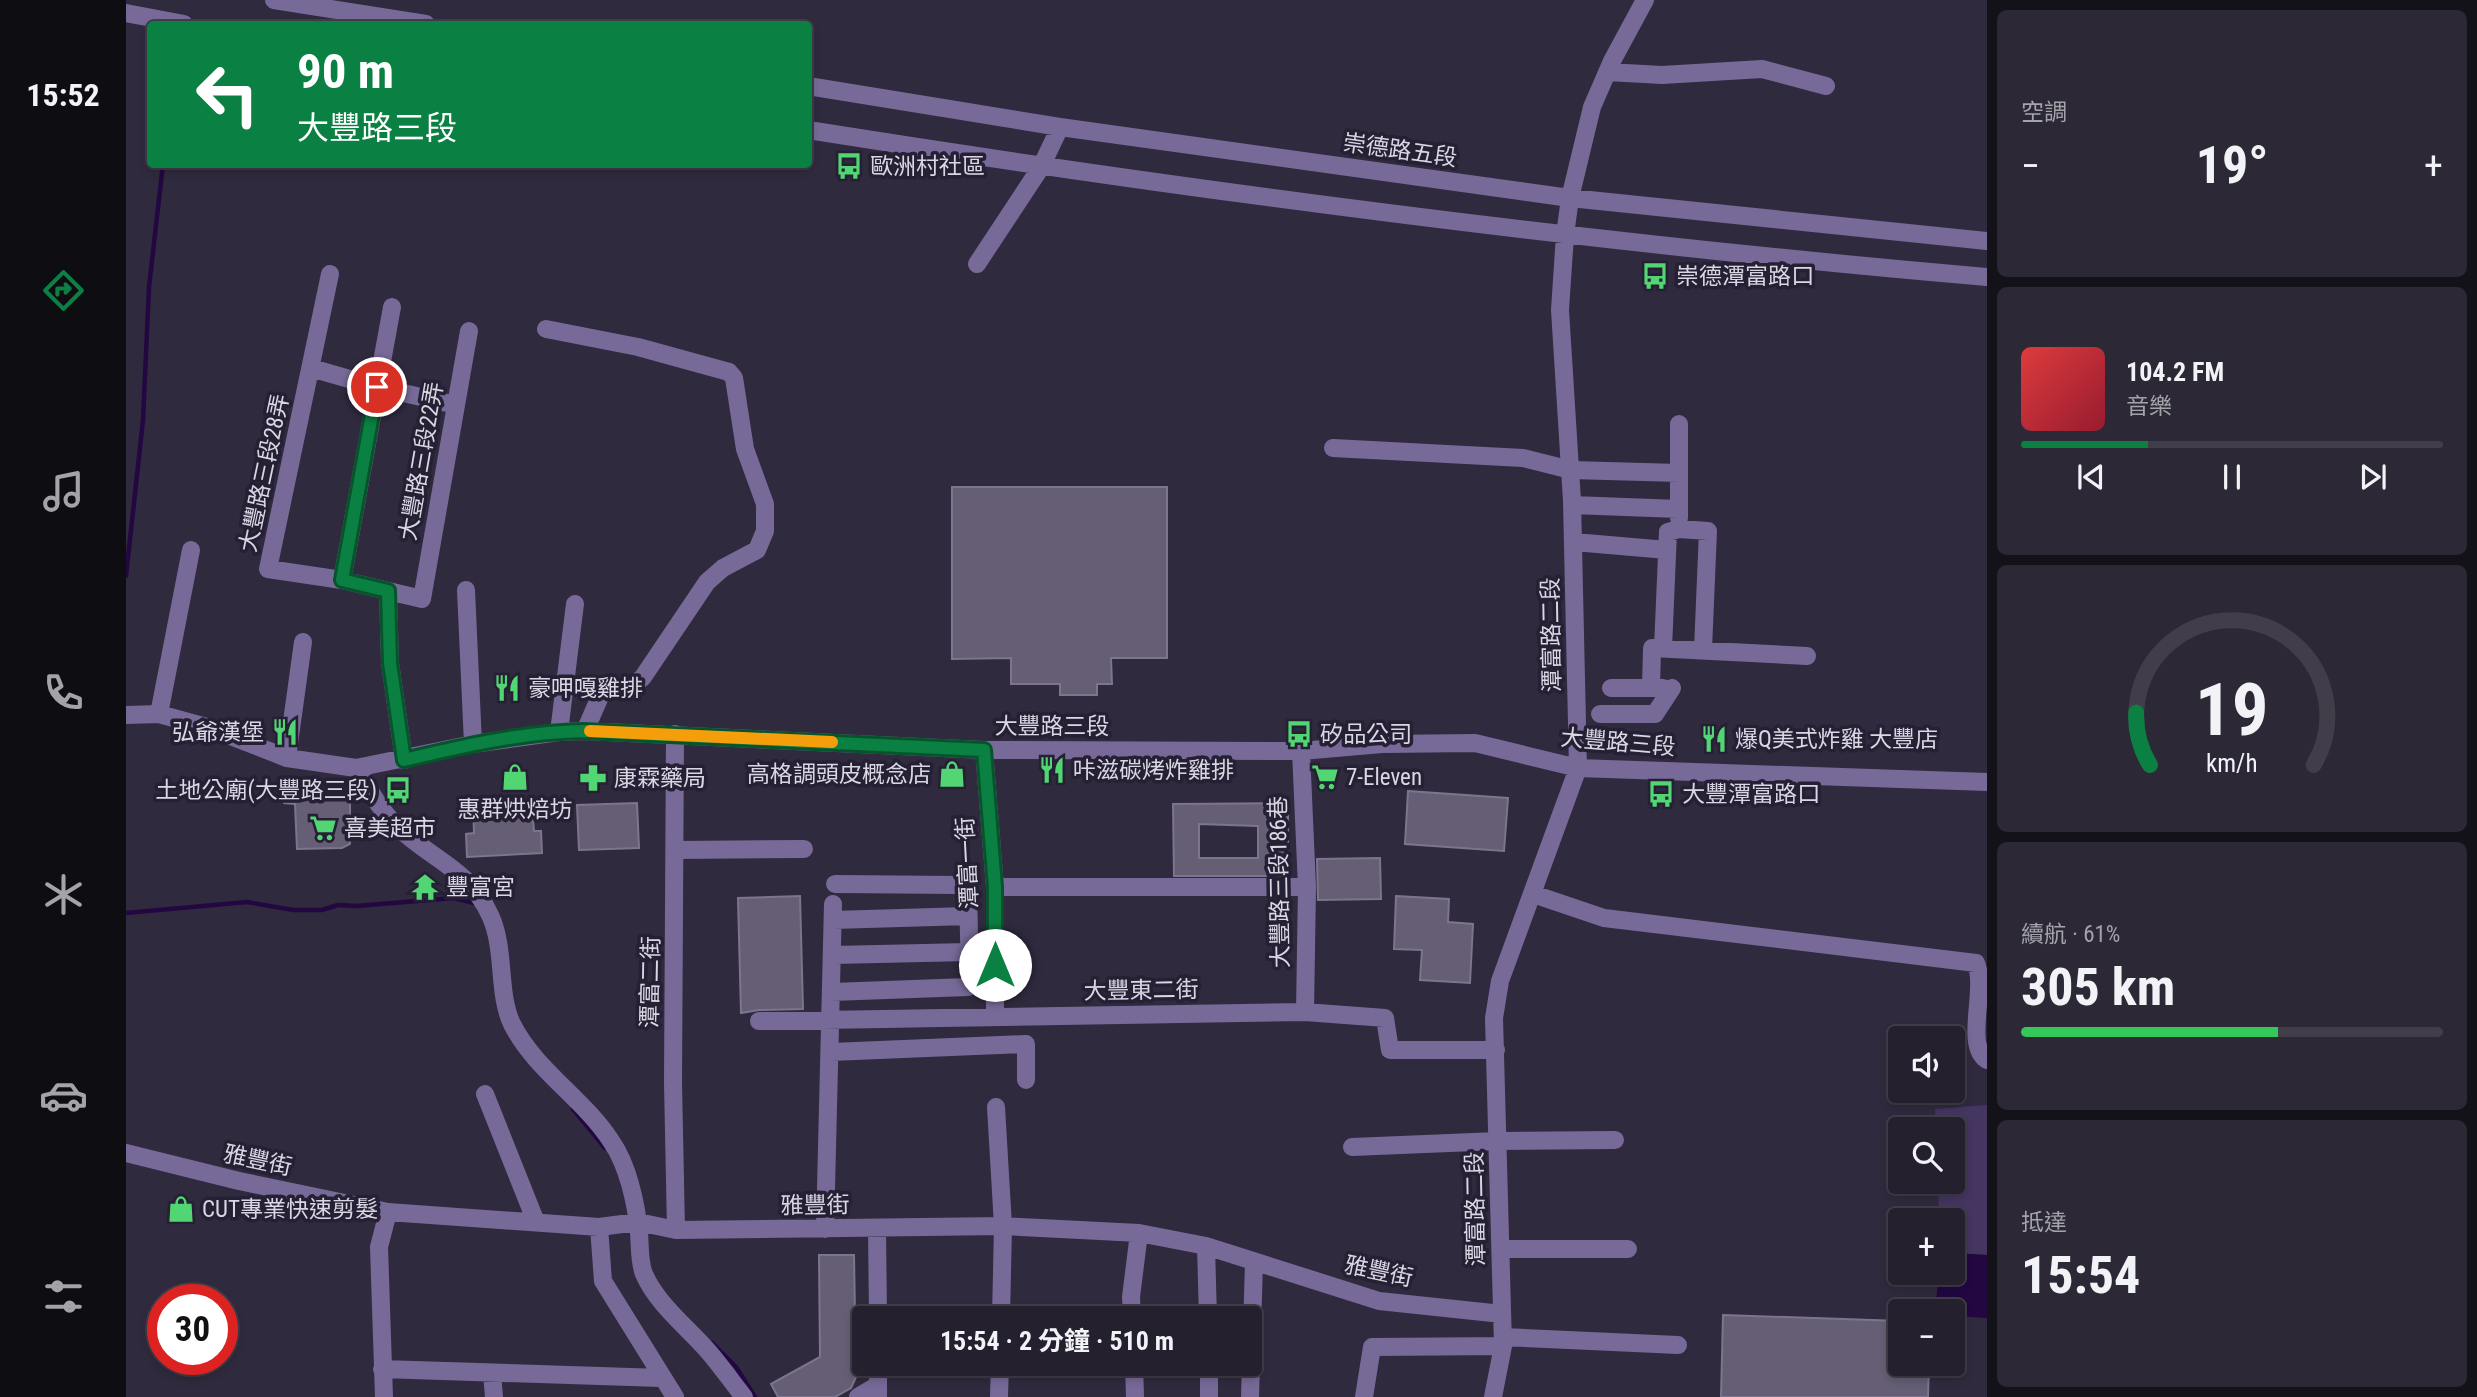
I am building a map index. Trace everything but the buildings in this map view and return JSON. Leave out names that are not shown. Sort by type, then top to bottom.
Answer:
[{"type":"street","points":[[274,0],[407,21]]},
{"type":"street","name":"潭富路二段","points":[[1493,1397],[1503,1342],[1494,1018],[1500,981],[1578,768],[1574,542],[1560,310],[1565,235],[1570,198],[1592,107],[1645,0]]},
{"type":"street","points":[[126,13],[168,21]]},
{"type":"street","points":[[1607,72],[1662,75],[1762,69],[1826,86]]},
{"type":"street","name":"崇德路五段","points":[[812,87],[1060,127],[1570,198],[1987,240]]},
{"type":"street","points":[[977,264],[1041,167],[1060,127]]},
{"type":"street","points":[[812,131],[1041,167],[1565,235],[1987,277]]},
{"type":"street","name":"大豐路三段28弄","points":[[330,274],[268,569],[342,580],[422,599]]},
{"type":"street","points":[[342,580],[392,307]]},
{"type":"street","points":[[546,329],[638,347],[729,372],[734,378],[746,449],[765,504],[765,531],[757,550],[723,568],[707,582],[643,677],[635,684],[602,692],[584,731]]},
{"type":"street","name":"大豐路三段22弄","points":[[422,599],[469,331]]},
{"type":"street","points":[[311,368],[456,405]]},
{"type":"street","points":[[1679,424],[1679,530]]},
{"type":"street","points":[[1333,448],[1523,458],[1571,470],[1679,473]]},
{"type":"street","points":[[1572,505],[1679,509]]},
{"type":"street","points":[[1663,648],[1668,533],[1679,530],[1708,531],[1703,649]]},
{"type":"street","points":[[1574,542],[1667,550]]},
{"type":"street","points":[[159,714],[191,550]]},
{"type":"street","points":[[466,590],[473,744]]},
{"type":"street","points":[[388,591],[390,663],[404,760]]},
{"type":"street","points":[[559,732],[575,604]]},
{"type":"street","points":[[287,758],[303,642]]},
{"type":"street","points":[[1651,688],[1652,648],[1807,656]]},
{"type":"street","points":[[1600,714],[1655,714],[1672,688],[1611,688]]},
{"type":"street","name":"大豐路三段","points":[[126,715],[159,714],[210,728],[287,758],[356,768],[473,744],[584,731],[984,750],[1301,751],[1382,744],[1475,743],[1578,768],[1987,782]]},
{"type":"street","name":"潭富二街","points":[[675,734],[673,1083],[676,1230]]},
{"type":"street","name":"潭富一街","points":[[984,750],[995,887],[995,1016]]},
{"type":"street","name":"大豐路三段186巷","points":[[1301,751],[1307,887],[1305,1012]]},
{"type":"street","points":[[356,768],[377,802],[400,829],[450,864],[468,883],[490,915],[501,954],[511,1021],[528,1050],[594,1118],[612,1142],[623,1163],[638,1222],[643,1273],[668,1308],[708,1351],[744,1397]]},
{"type":"street","points":[[675,850],[804,849]]},
{"type":"street","points":[[832,992],[968,987],[969,952],[968,890],[959,884],[835,884]]},
{"type":"street","points":[[995,887],[1307,887]]},
{"type":"street","points":[[1533,894],[1604,918],[1976,963],[1984,984],[1977,1046],[1981,1057],[1987,1060]]},
{"type":"street","points":[[825,1229],[833,912],[968,916]]},
{"type":"street","points":[[833,955],[969,952]]},
{"type":"street","name":"大豐東二街","points":[[759,1021],[1305,1012],[1385,1018],[1390,1050],[1496,1050]]},
{"type":"street","points":[[831,1052],[1026,1044],[1026,1080]]},
{"type":"street","points":[[485,1094],[536,1222]]},
{"type":"street","points":[[996,1107],[1003,1226],[1001,1306]]},
{"type":"street","points":[[1352,1147],[1498,1141],[1615,1140]]},
{"type":"street","name":"雅豐街","points":[[126,1153],[239,1181],[388,1212],[599,1227],[638,1222],[676,1230],[1003,1226],[1139,1233],[1206,1246],[1379,1301],[1502,1314]]},
{"type":"street","points":[[384,1397],[379,1247],[388,1212]]},
{"type":"street","points":[[599,1227],[603,1281],[675,1397]]},
{"type":"street","points":[[877,1228],[878,1306]]},
{"type":"street","points":[[1131,1306],[1139,1233]]},
{"type":"street","points":[[1206,1246],[1208,1306]]},
{"type":"street","points":[[1501,1249],[1628,1250]]},
{"type":"street","points":[[1250,1397],[1254,1262]]},
{"type":"street","points":[[1364,1397],[1372,1347],[1503,1342],[1678,1345]]},
{"type":"street","points":[[382,1370],[661,1378]]},
{"type":"street","points":[[492,1373],[494,1397]]},
{"type":"street","points":[[999,1397],[1000,1376]]},
{"type":"street","points":[[1134,1376],[1135,1397]]},
{"type":"street","points":[[1209,1376],[1209,1397]]},
{"type":"street","points":[[858,1397],[878,1391]]},
{"type":"shaded area","points":[[1987,1105],[1987,1255],[1965,1254],[1965,1208],[1939,1208],[1938,1194],[1965,1194],[1965,1117],[1935,1117],[1935,1109]]},
{"type":"shaded area","points":[[1965,1254],[1987,1255],[1987,1318],[1965,1317],[1965,1299],[1936,1299],[1938,1285],[1965,1285]]},
{"type":"waterway","points":[[126,576],[143,420],[149,287],[163,168]]},
{"type":"waterway","points":[[126,913],[247,902],[293,910],[322,910],[338,905],[454,898],[478,904]]},
{"type":"waterway","points":[[573,1109],[605,1148]]},
{"type":"waterway","points":[[712,1343],[736,1367],[755,1397]]},
{"type":"slow traffic","points":[[590,731],[832,742]]},
{"type":"place","name":"歐洲村社區","points":[[849,166]]},
{"type":"place","name":"崇德潭富路口","points":[[1655,276]]},
{"type":"place","name":"豪呷嘎雞排","points":[[507,688]]},
{"type":"place","name":"弘爺漢堡","points":[[285,732]]},
{"type":"place","name":"矽品公司","points":[[1299,734]]},
{"type":"place","name":"爆Q美式炸雞 大豐店","points":[[1714,739]]},
{"type":"place","name":"咔滋碳烤炸雞排","points":[[1052,770]]},
{"type":"place","name":"高格調頭皮概念店","points":[[952,774]]},
{"type":"place","name":"惠群烘焙坊","points":[[515,777]]},
{"type":"place","name":"7-Eleven","points":[[1325,777]]},
{"type":"place","name":"康霖藥局","points":[[593,778]]},
{"type":"place","name":"土地公廟(大豐路三段)","points":[[398,790]]},
{"type":"place","name":"大豐潭富路口","points":[[1661,794]]},
{"type":"place","name":"喜美超市","points":[[323,828]]},
{"type":"place","name":"豐富宮","points":[[425,887]]},
{"type":"place","name":"CUT專業快速剪髮","points":[[181,1209]]},
{"type":"route","points":[[377,387],[342,580],[388,591],[390,663],[404,760],[473,744],[584,731],[984,750],[995,887],[995,965]]}]
